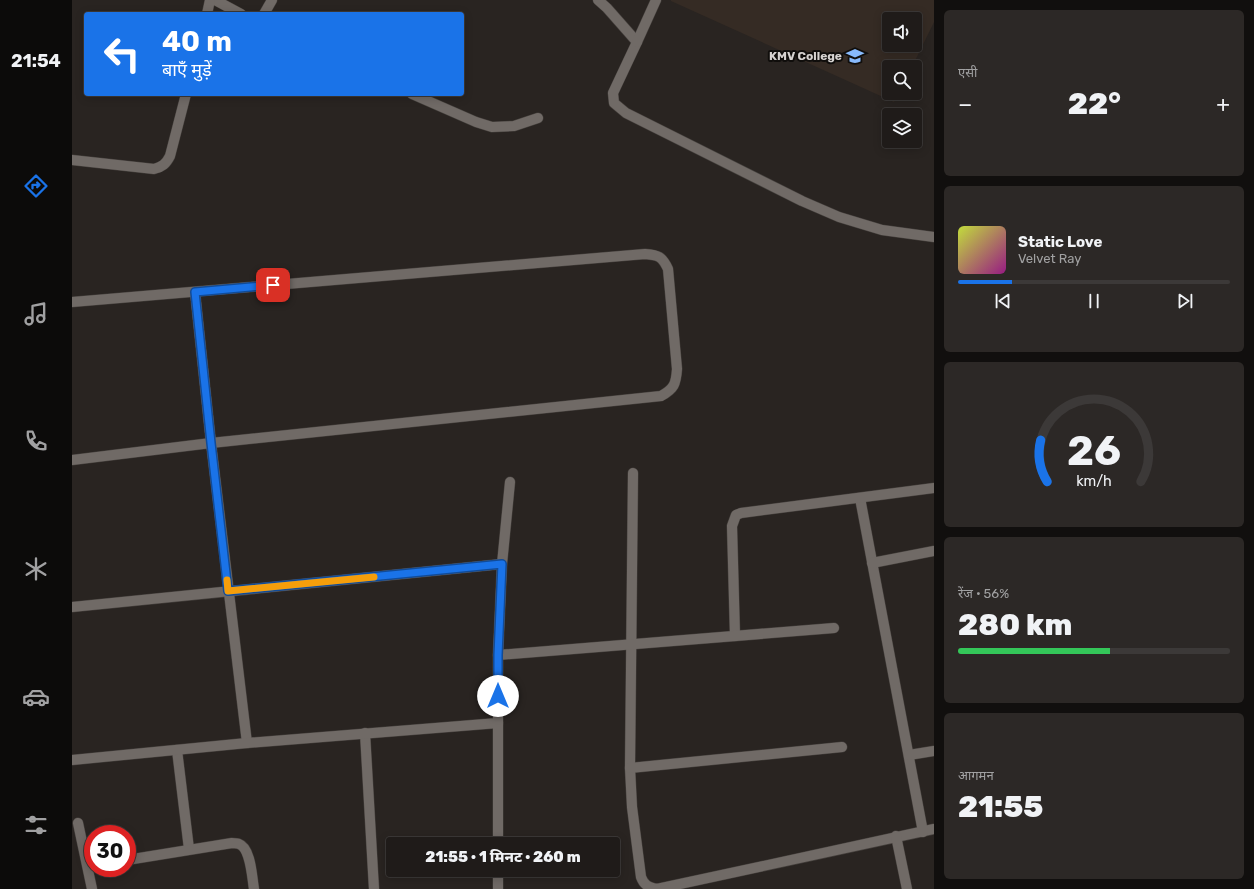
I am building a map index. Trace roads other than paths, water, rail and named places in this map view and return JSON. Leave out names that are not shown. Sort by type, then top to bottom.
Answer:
[{"type":"street","points":[[207,12],[210,0]]},
{"type":"street","points":[[215,0],[237,12]]},
{"type":"street","points":[[265,12],[272,0]]},
{"type":"street","points":[[598,0],[637,42]]},
{"type":"street","points":[[656,0],[613,93],[614,103],[626,113],[802,201],[839,217],[882,230],[934,237]]},
{"type":"street","points":[[72,160],[154,169],[161,167],[167,162],[170,156],[185,96]]},
{"type":"street","points":[[417,96],[476,122],[492,127],[514,126],[538,118]]},
{"type":"street","points":[[72,302],[644,254],[656,255],[664,260],[668,269],[677,369],[677,379],[671,390],[661,396],[211,443],[72,460]]},
{"type":"street","points":[[195,292],[246,743]]},
{"type":"street","points":[[633,473],[630,768],[632,807],[643,883],[649,887],[657,889],[896,836],[934,829]]},
{"type":"street","points":[[498,837],[498,655],[502,564],[510,482]]},
{"type":"street","points":[[735,636],[732,526],[736,515],[741,512],[934,488]]},
{"type":"street","points":[[860,498],[923,832]]},
{"type":"street","points":[[872,563],[934,551]]},
{"type":"street","points":[[72,607],[502,564]]},
{"type":"street","points":[[498,655],[834,628]]},
{"type":"street","points":[[72,760],[246,743],[498,723]]},
{"type":"street","points":[[365,733],[374,889]]},
{"type":"street","points":[[630,768],[842,747]]},
{"type":"street","points":[[177,750],[189,849]]},
{"type":"street","points":[[909,755],[934,750]]},
{"type":"street","points":[[78,823],[84,845]]},
{"type":"street","points":[[896,836],[907,889]]},
{"type":"street","points":[[136,858],[232,843],[240,844],[244,847],[248,854],[254,889]]},
{"type":"street","points":[[91,877],[92,889]]},
{"type":"street","points":[[498,877],[498,889]]},
{"type":"place","name":"KMV College","points":[[855,56]]}]
